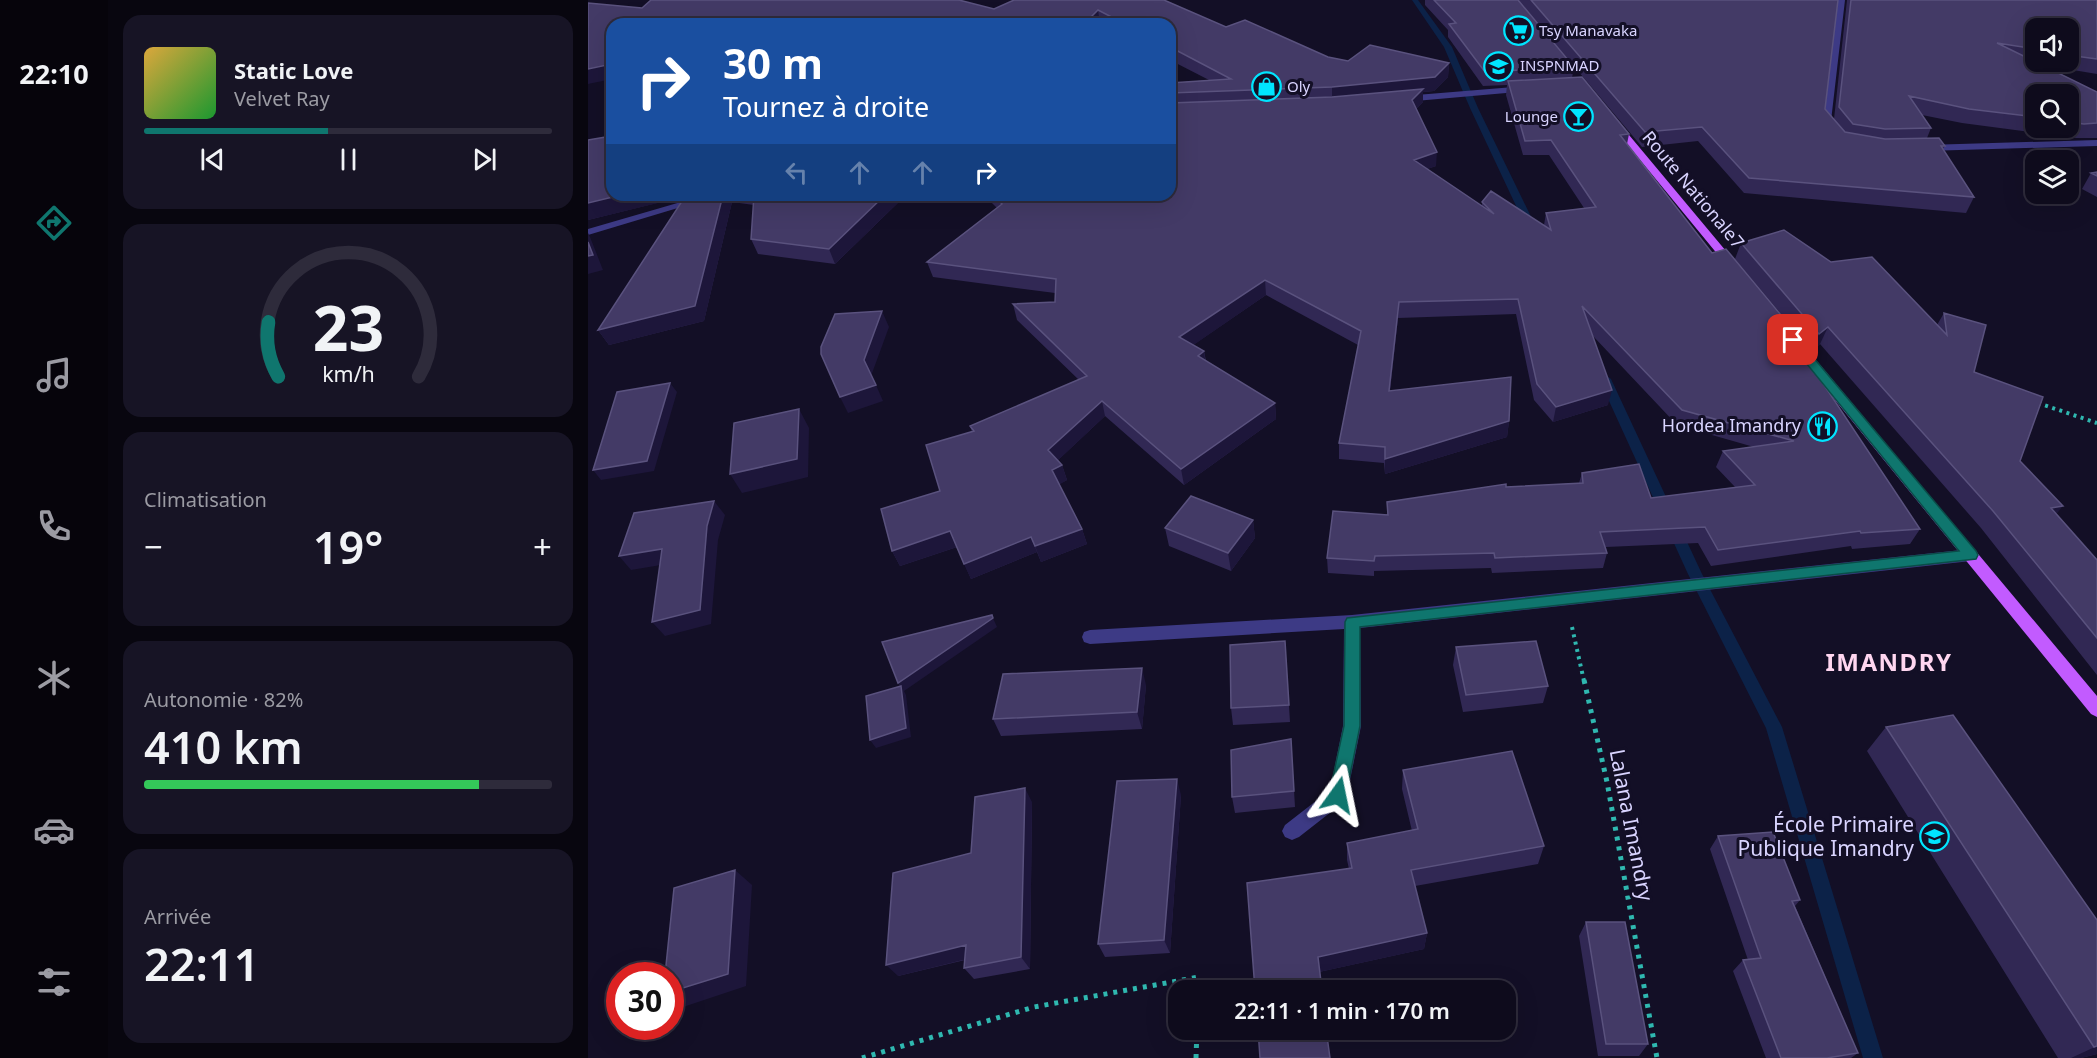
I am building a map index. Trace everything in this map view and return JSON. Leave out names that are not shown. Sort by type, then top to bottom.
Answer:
[{"type":"main road","name":"Route Nationale7","points":[[1608,115],[1740,275]]},
{"type":"main road","points":[[1786,331],[2097,709]]},
{"type":"street","points":[[1837,136],[1827,122],[1841,0]]},
{"type":"street","points":[[1397,100],[1540,88]]},
{"type":"street","points":[[1911,148],[2097,143]]},
{"type":"street","points":[[588,232],[695,201]]},
{"type":"street","points":[[1090,637],[1352,622],[1971,555]]},
{"type":"street","points":[[1292,831],[1338,795],[1352,726],[1352,622]]},
{"type":"path","points":[[2029,400],[2097,423]]},
{"type":"path","name":"Lalana Imandry","points":[[1566,600],[1607,782],[1657,1058]]},
{"type":"path","points":[[1182,980],[1199,977],[1199,980]]},
{"type":"path","points":[[862,1058],[1034,1007],[1168,983]]},
{"type":"path","points":[[1197,1040],[1197,1058]]},
{"type":"building","points":[[651,0],[959,0],[994,9],[1014,0],[1164,0],[1226,27],[1245,20],[1328,57],[1348,61],[1370,45],[1449,63],[1435,77],[1332,87],[1176,93],[1176,83],[1231,79],[1176,50],[1176,18],[1113,18],[1098,10],[1090,18],[606,18],[606,65],[588,69],[588,3],[642,8]]},
{"type":"building","points":[[1434,0],[1518,0],[1574,67],[1485,72],[1449,24],[1456,23]]},
{"type":"building","points":[[1531,0],[1838,0],[1825,109],[1845,132],[1885,139],[1939,138],[1945,146],[1941,146],[1974,197],[1749,178],[1702,127],[1645,132]]},
{"type":"building","points":[[1851,0],[2097,0],[2097,59],[2079,57],[2079,18],[2025,18],[2025,47],[1997,43],[2025,57],[2025,72],[2056,72],[2097,92],[2097,123],[2079,123],[2079,84],[2025,84],[2025,116],[1969,109],[1909,96],[1931,128],[1885,129],[1853,124],[1839,107]]},
{"type":"building","points":[[1582,77],[1629,134],[1620,135],[1712,253],[1726,249],[1806,345],[1800,349],[1920,529],[1861,533],[1860,531],[1718,550],[1705,527],[1600,532],[1607,553],[1495,558],[1494,553],[1375,556],[1374,561],[1327,558],[1333,511],[1388,515],[1387,502],[1506,484],[1506,487],[1583,483],[1582,473],[1639,464],[1651,498],[1755,485],[1723,451],[1794,441],[1682,410],[1582,306],[1612,390],[1556,407],[1537,384],[1518,299],[1399,302],[1389,391],[1511,377],[1509,421],[1385,459],[1385,447],[1339,443],[1361,331],[1265,280],[1179,337],[1204,351],[1198,356],[1275,403],[1181,469],[1102,401],[1048,450],[1062,465],[1052,470],[1082,529],[1035,546],[1031,537],[964,564],[950,531],[892,551],[881,509],[940,491],[926,445],[974,431],[970,426],[1087,376],[1013,304],[1055,302],[1056,279],[927,262],[1002,204],[999,201],[1176,201],[1176,103],[1332,97],[1423,89],[1412,100],[1437,152],[1414,160],[1494,214],[1482,202],[1491,191],[1551,230],[1546,213],[1596,207],[1551,140],[1525,141],[1508,81]]},
{"type":"building","points":[[606,137],[606,199],[588,203],[588,140]]},
{"type":"building","points":[[682,201],[721,201],[695,306],[598,330]]},
{"type":"building","points":[[754,201],[879,201],[829,249],[751,239]]},
{"type":"building","points":[[1784,230],[1831,262],[1872,257],[1947,335],[1944,313],[1986,325],[1974,372],[2043,397],[2020,461],[2063,506],[2051,508],[2097,560],[2097,638],[1993,511],[1828,327],[1819,334],[1741,243]]},
{"type":"building","points":[[588,242],[593,255],[588,256]]},
{"type":"building","points":[[882,311],[864,360],[876,385],[840,397],[821,354],[821,347],[835,314]]},
{"type":"building","points":[[670,383],[647,461],[593,470],[617,392]]},
{"type":"building","points":[[799,409],[797,459],[730,474],[734,423]]},
{"type":"building","points":[[1191,496],[1253,520],[1228,553],[1165,528]]},
{"type":"building","points":[[714,501],[707,526],[700,610],[652,622],[662,549],[619,556],[634,513]]},
{"type":"building","points":[[992,615],[993,618],[898,683],[882,642]]},
{"type":"building","points":[[1285,641],[1289,705],[1231,708],[1230,645]]},
{"type":"building","points":[[1536,641],[1548,686],[1466,695],[1456,647]]},
{"type":"building","points":[[1142,668],[1137,712],[993,719],[1003,674]]},
{"type":"building","points":[[901,686],[906,728],[870,740],[866,696]]},
{"type":"building","points":[[1953,715],[2097,920],[2097,1046],[2094,1047],[1886,727]]},
{"type":"building","points":[[1291,739],[1294,791],[1232,797],[1231,750]]},
{"type":"building","points":[[1512,751],[1544,846],[1411,870],[1427,933],[1318,957],[1321,980],[1254,980],[1247,883],[1352,868],[1347,843],[1418,829],[1403,770]]},
{"type":"building","points":[[1177,779],[1164,940],[1098,944],[1117,781]]},
{"type":"building","points":[[1025,788],[1021,957],[964,968],[966,945],[886,965],[893,873],[971,853],[975,797]]},
{"type":"building","points":[[1773,832],[1800,900],[1792,901],[1858,1053],[1827,1058],[1781,1058],[1743,960],[1761,958],[1718,836]]},
{"type":"building","points":[[735,870],[728,974],[684,988],[684,962],[666,962],[674,888]]},
{"type":"building","points":[[1586,922],[1625,922],[1648,1044],[1606,1044]]},
{"type":"building","points":[[1259,1040],[1328,1040],[1330,1058],[1260,1058]]},
{"type":"waterway","points":[[1415,0],[1448,47],[1474,108],[1532,229]]},
{"type":"waterway","points":[[1605,379],[1695,574],[1774,727],[1873,1058]]},
{"type":"place","name":"Tsy Manavaka","points":[[1518,31]]},
{"type":"place","name":"INSPNMAD","points":[[1499,66]]},
{"type":"place","name":"Oly","points":[[1266,87]]},
{"type":"place","name":"Lounge","points":[[1579,117]]},
{"type":"place","name":"Hordea Imandry","points":[[1822,426]]},
{"type":"place","name":"École Primaire Publique Imandry","points":[[1935,837]]},
{"type":"district","name":"IMANDRY","points":[[1889,663]]},
{"type":"route","points":[[1338,795],[1352,726],[1352,622],[1971,555],[1793,340]]}]
